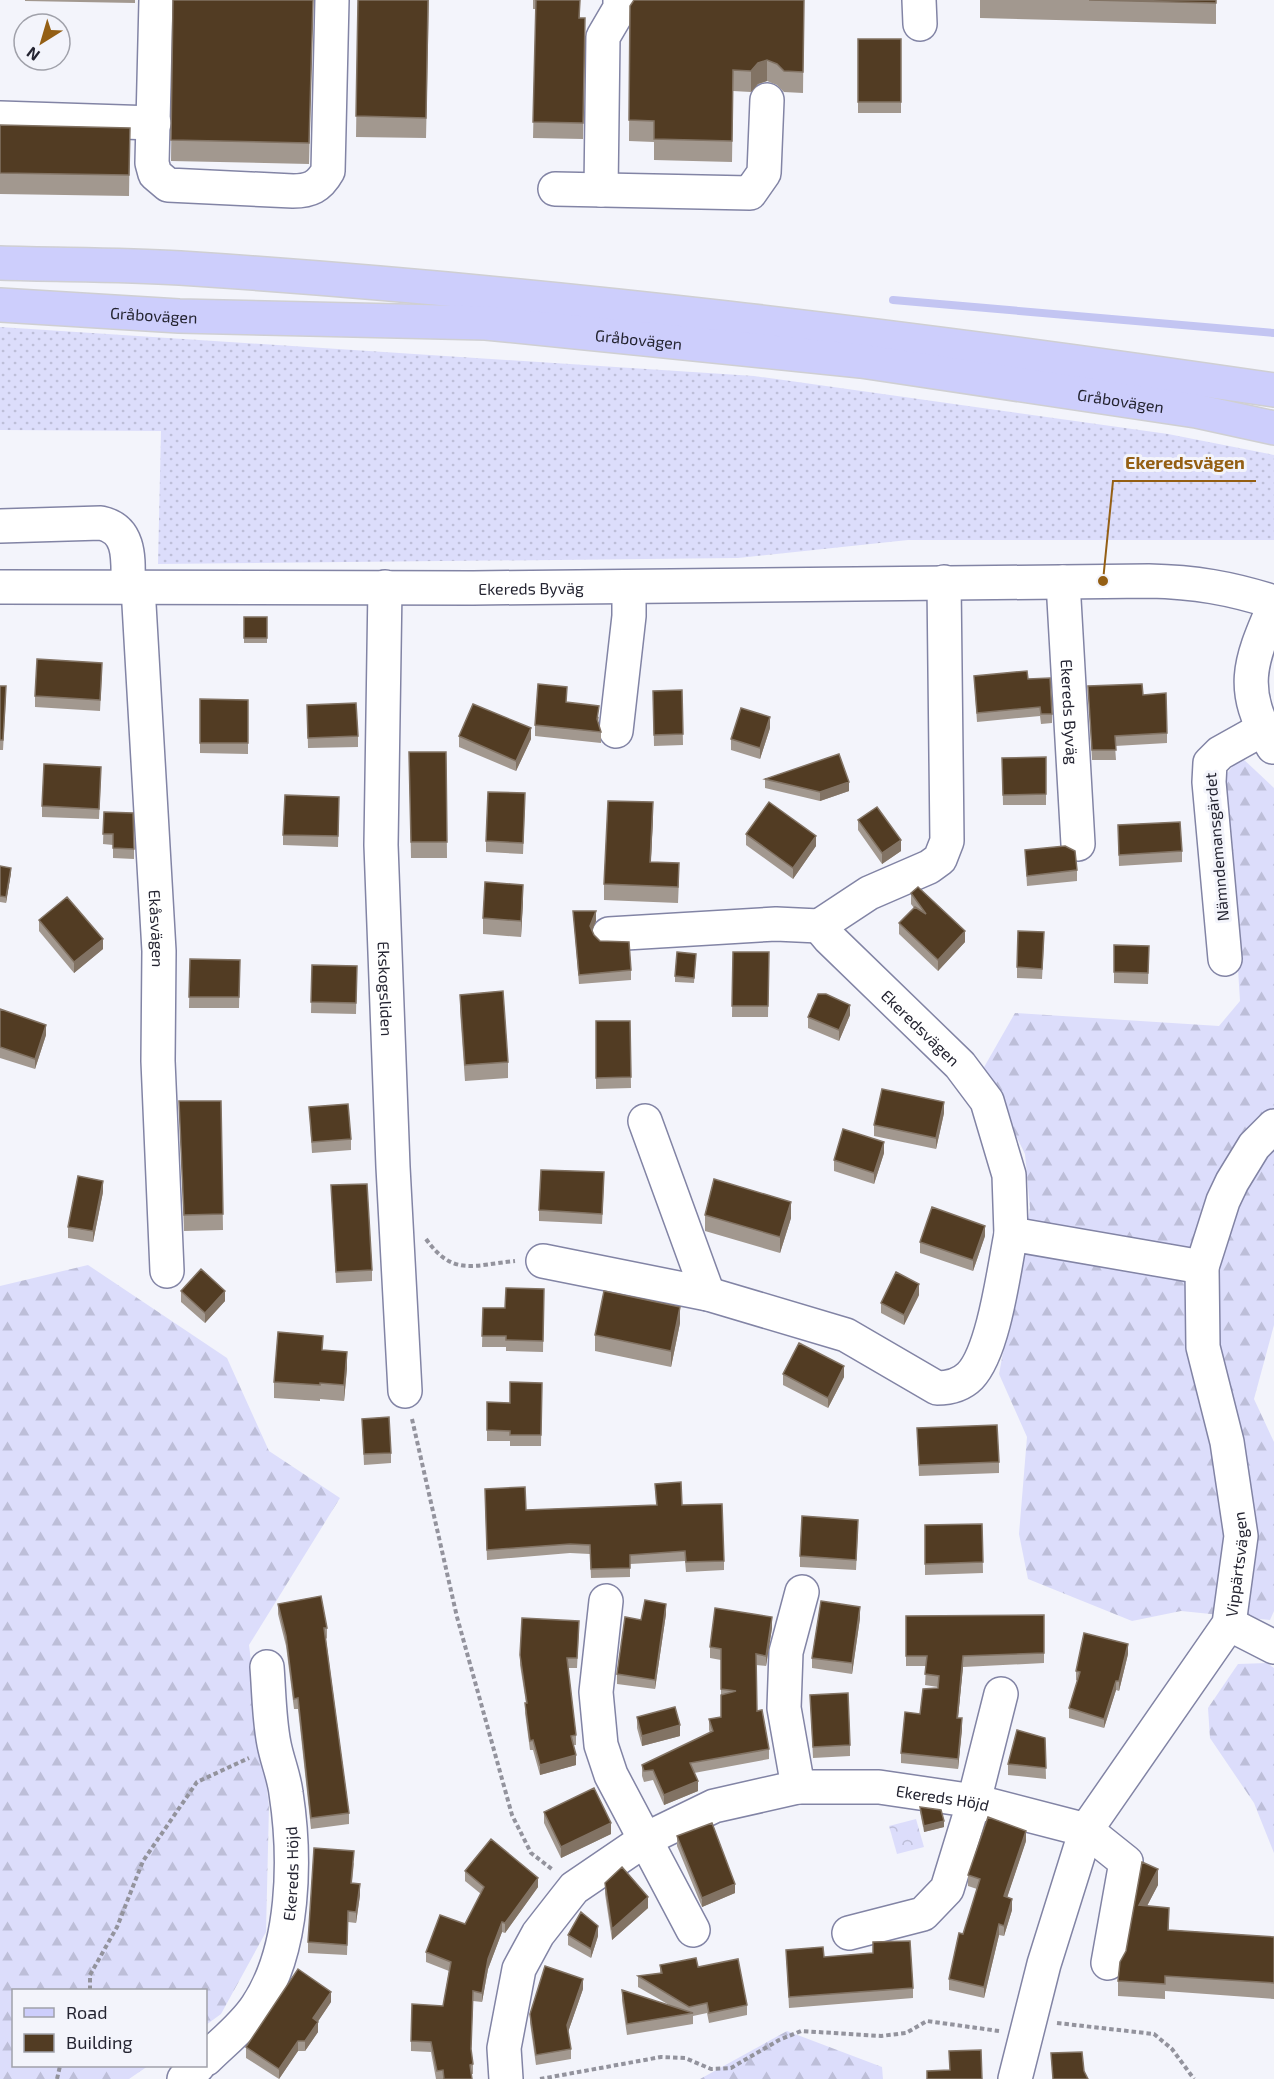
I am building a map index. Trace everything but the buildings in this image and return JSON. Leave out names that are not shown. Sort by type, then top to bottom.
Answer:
[{"type":"main road","name":"Gråbovägen","points":[[0,263],[177,268],[498,294],[883,335],[1274,390]]},
{"type":"main road","name":"Gråbovägen","points":[[0,305],[179,316],[486,323],[861,362],[1196,411],[1274,428]]},
{"type":"street","points":[[156,0],[152,163],[154,174],[168,185],[309,191],[323,180],[328,171],[332,0]]},
{"type":"street","points":[[602,190],[603,37],[620,8],[620,0]]},
{"type":"street","points":[[555,189],[750,193],[764,173],[767,100]]},
{"type":"street","points":[[0,118],[154,123]]},
{"type":"street","name":"Ekåsvägen","points":[[0,526],[101,524],[113,526],[124,537],[127,550],[133,587],[159,951],[158,1061],[167,1271]]},
{"type":"street","points":[[609,934],[776,924],[819,926],[869,893],[929,867],[944,852],[947,841],[944,582]]},
{"type":"street","name":"Ekereds Byväg","points":[[1064,582],[1078,844]]},
{"type":"street","name":"Ekereds Byväg","points":[[0,587],[1194,582],[1234,590],[1274,604]]},
{"type":"street","points":[[616,730],[629,616],[629,586]]},
{"type":"street","name":"Ekskogsliden","points":[[385,587],[381,845],[393,1167],[405,1390]]},
{"type":"street","points":[[1268,739],[1253,704],[1250,681],[1255,650],[1274,604]]},
{"type":"street","name":"Nämndemansgärdet","points":[[1226,959],[1209,782],[1210,763],[1220,753],[1268,739]]},
{"type":"street","name":"Ekeredsvägen","points":[[543,1261],[708,1294],[846,1335],[923,1382],[937,1388],[950,1388],[969,1377],[984,1352],[1011,1234],[1009,1175],[987,1101],[960,1065],[819,926]]},
{"type":"street","points":[[645,1121],[708,1294]]},
{"type":"street","name":"Vippärtsvägen","points":[[1015,2079],[1044,1964],[1086,1830],[1229,1624],[1240,1536],[1227,1442],[1203,1347],[1202,1268],[1223,1201],[1232,1182],[1254,1146],[1274,1126]]},
{"type":"street","points":[[1011,1234],[1202,1268]]},
{"type":"street","points":[[798,1787],[784,1708],[786,1652],[801,1592]]},
{"type":"street","points":[[606,1600],[596,1692],[601,1745],[611,1775],[693,1930]]},
{"type":"street","points":[[1229,1624],[1274,1647]]},
{"type":"street","name":"Ekereds Höjd","points":[[207,2058],[256,2008],[268,1986],[278,1958],[290,1892],[292,1858],[286,1791],[274,1744],[267,1666]]},
{"type":"street","points":[[849,1933],[923,1914],[947,1889],[974,1801],[1001,1694]]},
{"type":"street","name":"Ekereds Höjd","points":[[506,2079],[504,2048],[519,1969],[538,1935],[574,1888],[646,1839],[714,1806],[798,1787],[879,1787],[974,1801],[1086,1830]]},
{"type":"street","points":[[1086,1830],[1126,1862],[1107,1963]]},
{"type":"street","points":[[184,2079],[197,2067]]},
{"type":"path","points":[[423,1234],[437,1255],[448,1263],[458,1266],[543,1261]]},
{"type":"path","points":[[405,1390],[457,1617],[513,1815],[531,1852],[574,1888]]},
{"type":"path","points":[[90,1989],[90,1975],[117,1927],[143,1861],[197,1782],[274,1744]]},
{"type":"path","points":[[540,2079],[661,2057],[684,2058],[711,2069],[731,2068],[779,2040],[801,2031],[881,2036],[906,2033],[927,2021],[1008,2032],[1030,2020],[1154,2034],[1172,2049],[1194,2079]]},
{"type":"green space","points":[[0,327],[754,376],[1168,434],[1274,455],[1274,540],[908,540],[738,558],[158,564],[161,431],[0,430]]},
{"type":"green space","points":[[1240,756],[1274,788],[1274,1325],[1254,1399],[1274,1442],[1274,1611],[1270,1620],[1181,1611],[1132,1621],[1028,1579],[1019,1534],[1027,1437],[999,1374],[1030,1208],[1025,1154],[983,1069],[1015,1013],[1219,1026],[1240,1001],[1226,775]]},
{"type":"green space","points":[[88,1265],[227,1358],[269,1451],[340,1498],[249,1645],[269,1806],[266,1932],[221,2014],[207,2024],[207,1989],[12,1989],[12,2067],[147,2067],[129,2079],[0,2079],[0,1286]]},
{"type":"green space","points":[[1267,1663],[1274,1668],[1274,1853],[1254,1803],[1210,1738],[1208,1708],[1238,1664]]},
{"type":"green space","points":[[916,1819],[924,1847],[897,1854],[889,1826]]},
{"type":"green space","points":[[787,2031],[882,2067],[883,2079],[700,2079]]},
{"type":"waterway","points":[[893,300],[1274,333]]},
{"type":"place","name":"Ekeredsvägen","points":[[1103,581]]}]
